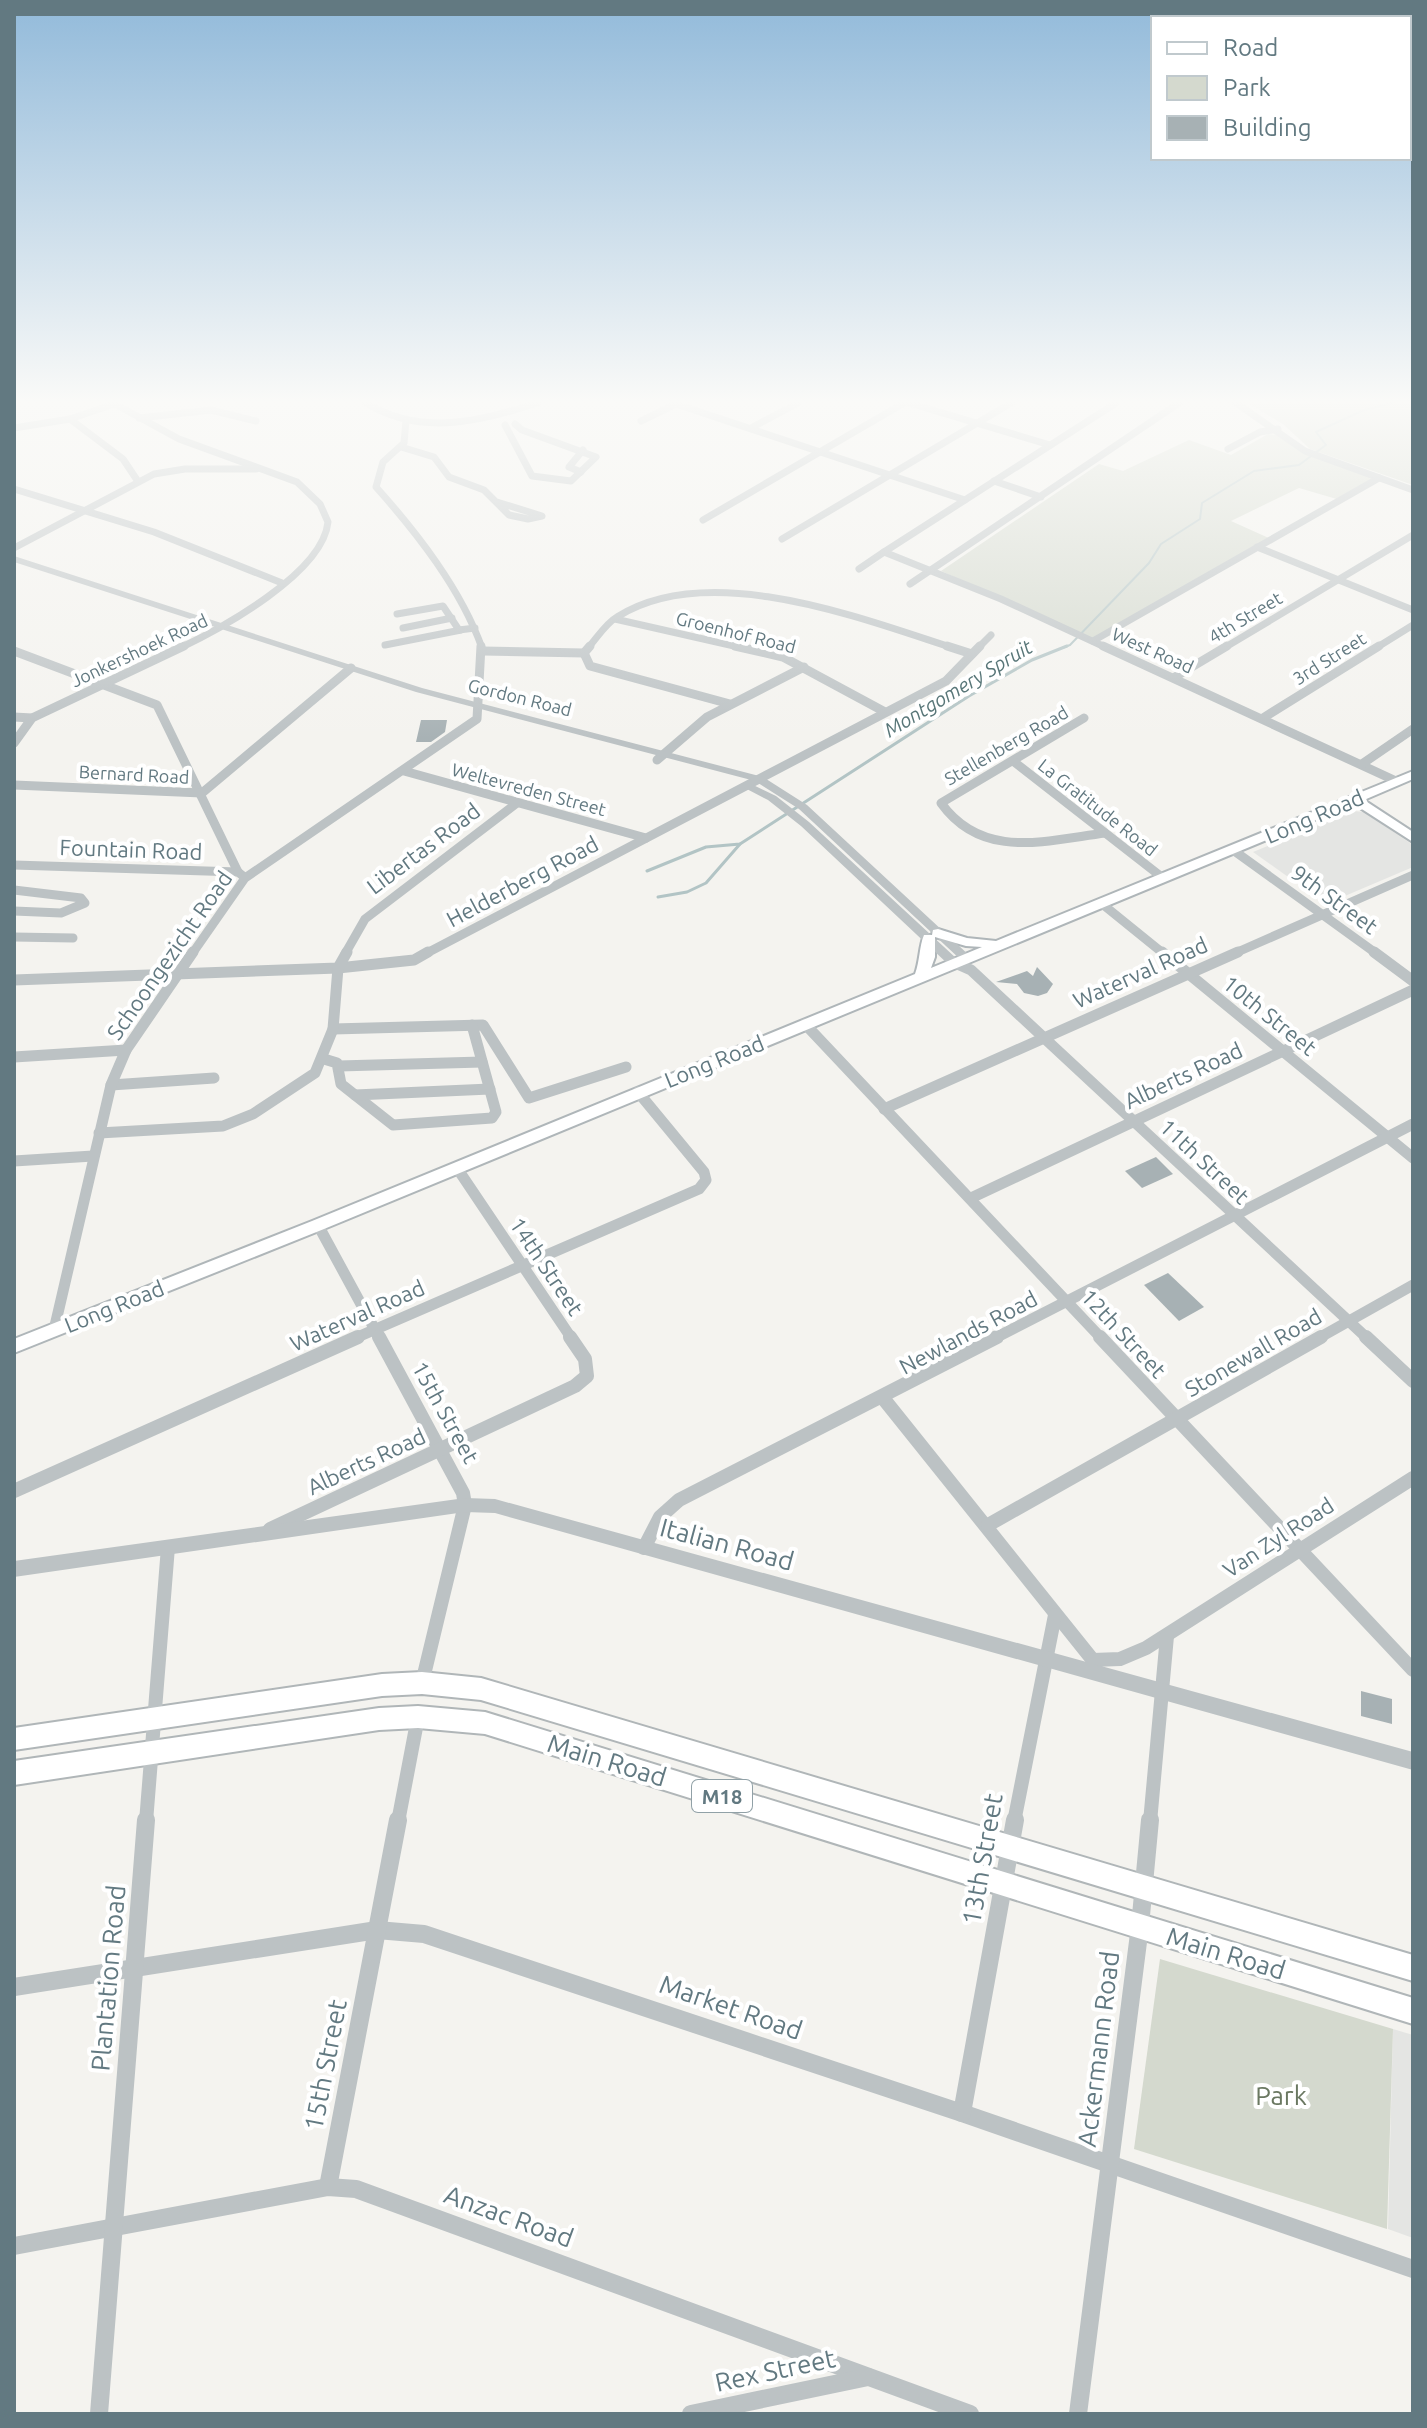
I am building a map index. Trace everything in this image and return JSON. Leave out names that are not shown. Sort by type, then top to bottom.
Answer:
[{"type":"main road","name":"Long Road","points":[[14,1346],[318,1225],[921,976],[963,963],[1007,941],[1413,775]]},
{"type":"main road","points":[[1355,799],[1413,838]]},
{"type":"main road","points":[[921,976],[933,936],[966,942],[1007,941]]},
{"type":"main road","name":"Main Road","points":[[14,1739],[367,1687],[422,1683],[454,1685],[505,1695],[1009,1850],[1413,1968]]},
{"type":"main road","name":"Main Road","points":[[14,1773],[154,1750],[418,1717],[451,1718],[511,1730],[1413,2011]]},
{"type":"street","points":[[14,548],[71,516]]},
{"type":"street","points":[[103,516],[154,532],[282,583]]},
{"type":"street","name":"Jonkershoek Road","points":[[14,743],[32,718],[219,630],[282,583],[321,546],[328,522],[325,516]]},
{"type":"street","points":[[402,516],[414,530],[475,628],[483,651],[478,710]]},
{"type":"street","points":[[514,516],[533,519],[541,516]]},
{"type":"street","points":[[703,520],[709,516]]},
{"type":"street","points":[[782,539],[820,516]]},
{"type":"street","points":[[859,569],[940,516]]},
{"type":"street","points":[[910,584],[1012,516]]},
{"type":"street","points":[[1085,637],[1311,516]]},
{"type":"street","name":"4th Street","points":[[1175,677],[1413,535]]},
{"type":"street","points":[[1257,547],[1413,610]]},
{"type":"street","name":"West Road","points":[[884,552],[932,570],[1175,677],[1396,781]]},
{"type":"street","name":"Gordon Road","points":[[14,559],[219,630]]},
{"type":"street","name":"Gordon Road","points":[[14,567],[478,710],[759,779],[795,808],[963,963]]},
{"type":"street","points":[[483,651],[584,653],[615,619],[630,609],[676,594],[736,592],[848,616],[972,654]]},
{"type":"street","points":[[397,614],[443,606],[461,630]]},
{"type":"street","points":[[403,628],[452,618]]},
{"type":"street","name":"Groenhof Road","points":[[615,619],[783,657],[885,712]]},
{"type":"street","name":"3rd Street","points":[[1263,718],[1413,625]]},
{"type":"street","points":[[385,645],[475,628]]},
{"type":"street","name":"Helderberg Road","points":[[14,980],[338,968],[399,964],[427,955],[946,681],[991,635]]},
{"type":"street","points":[[14,651],[107,683],[153,702],[161,709],[242,875]]},
{"type":"street","points":[[584,653],[590,666],[605,672],[730,704]]},
{"type":"street","points":[[660,757],[690,725],[804,667]]},
{"type":"street","name":"Bernard Road","points":[[14,785],[202,793],[347,671]]},
{"type":"street","name":"Schoongezicht Road","points":[[54,1330],[111,1085],[126,1050],[242,875],[473,725],[478,710]]},
{"type":"street","points":[[14,717],[32,718]]},
{"type":"street","name":"Stellenberg Road","points":[[1084,718],[943,799],[941,803],[951,818],[973,834],[991,842],[1105,833]]},
{"type":"street","points":[[1362,764],[1413,729]]},
{"type":"street","name":"Gordon Road","points":[[660,757],[748,785],[795,808]]},
{"type":"street","name":"La Gratitude Road","points":[[1013,761],[1163,878]]},
{"type":"street","name":"Weltevreden Street","points":[[404,771],[646,838]]},
{"type":"street","name":"Libertas Road","points":[[99,1133],[223,1126],[253,1114],[315,1073],[324,1059],[333,1029],[338,968],[355,932],[380,905],[517,803]]},
{"type":"street","name":"9th Street","points":[[1233,850],[1413,981]]},
{"type":"street","name":"Fountain Road","points":[[14,865],[242,875]]},
{"type":"street","name":"Waterval Road","points":[[884,1109],[1413,875]]},
{"type":"street","points":[[14,890],[81,898],[85,903],[61,913],[14,911]]},
{"type":"street","name":"10th Street","points":[[1101,903],[1413,1158]]},
{"type":"street","points":[[14,937],[73,938]]},
{"type":"street","name":"11th Street","points":[[963,963],[1413,1381]]},
{"type":"street","name":"Alberts Road","points":[[971,1198],[1413,990]]},
{"type":"street","name":"12th Street","points":[[805,1024],[1413,1670]]},
{"type":"street","points":[[339,1066],[341,1084],[395,1126],[492,1118],[496,1112],[472,1025]]},
{"type":"street","points":[[333,1029],[487,1027],[529,1098],[626,1067]]},
{"type":"street","points":[[14,1057],[126,1050]]},
{"type":"street","points":[[324,1059],[339,1066],[482,1062]]},
{"type":"street","points":[[111,1085],[214,1078]]},
{"type":"street","points":[[355,1095],[490,1089]]},
{"type":"street","name":"Waterval Road","points":[[14,1491],[521,1264],[694,1192],[704,1185],[704,1172],[638,1092]]},
{"type":"street","name":"Newlands Road","points":[[644,1548],[660,1517],[679,1500],[1413,1124]]},
{"type":"street","points":[[14,1161],[93,1156]]},
{"type":"street","name":"14th Street","points":[[457,1168],[587,1365],[587,1376],[575,1386]]},
{"type":"street","name":"15th Street","points":[[318,1225],[443,1449],[460,1482],[465,1505]]},
{"type":"street","name":"Stonewall Road","points":[[988,1525],[1413,1285]]},
{"type":"street","name":"Alberts Road","points":[[261,1533],[575,1386]]},
{"type":"street","points":[[883,1398],[988,1525],[1098,1668]]},
{"type":"street","name":"Van Zyl Road","points":[[1098,1668],[1167,1636],[1299,1548],[1413,1478]]},
{"type":"street","points":[[422,1683],[465,1505]]},
{"type":"street","name":"Italian Road","points":[[14,1569],[465,1505],[495,1506],[1044,1657],[1098,1668],[1413,1761]]},
{"type":"street","name":"Plantation Road","points":[[99,2414],[168,1547]]},
{"type":"street","name":"13th Street","points":[[962,2113],[1044,1657],[1055,1615]]},
{"type":"street","points":[[1165,1690],[1167,1636]]},
{"type":"street","name":"Ackermann Road","points":[[1078,2414],[1140,1926],[1165,1690]]},
{"type":"street","name":"15th Street","points":[[328,2187],[418,1717]]},
{"type":"street","name":"Market Road","points":[[14,1987],[377,1930],[424,1934],[962,2113],[1413,2269]]},
{"type":"street","name":"Anzac Road","points":[[14,2246],[328,2187],[372,2193],[970,2414]]},
{"type":"street","name":"Rex Street","points":[[691,2414],[869,2377]]},
{"type":"shaded area","points":[[1353,811],[1364,812],[1413,845],[1413,867],[1326,904],[1253,852]]},
{"type":"shaded area","points":[[1393,2029],[1413,2035],[1413,2238],[1388,2229]]},
{"type":"green space","points":[[1022,516],[1241,516],[1231,521],[1271,539],[1092,639],[941,571]]},
{"type":"green space","name":"Park","points":[[1160,1959],[1393,2029],[1387,2229],[1134,2149]]},
{"type":"building","points":[[421,720],[447,720],[445,732],[431,742],[416,742]]},
{"type":"building","points":[[1037,967],[1053,984],[1047,993],[1038,996],[1024,993],[1017,984],[996,982],[1027,971],[1033,976]]},
{"type":"building","points":[[1156,1157],[1173,1174],[1142,1188],[1125,1171]]},
{"type":"building","points":[[1168,1273],[1204,1307],[1179,1321],[1144,1285]]},
{"type":"building","points":[[1361,1691],[1392,1699],[1392,1724],[1361,1716]]},
{"type":"waterway","name":"Montgomery Spruit","points":[[1062,648],[1070,645],[1149,563],[1161,544],[1200,516]]},
{"type":"waterway","name":"Montgomery Spruit","points":[[1062,648],[1067,646]]},
{"type":"waterway","name":"Montgomery Spruit","points":[[740,844],[969,696],[1032,660],[1062,648]]},
{"type":"waterway","name":"Montgomery Spruit","points":[[647,871],[706,847],[740,844]]},
{"type":"waterway","points":[[658,897],[687,892],[706,883],[740,844]]}]
